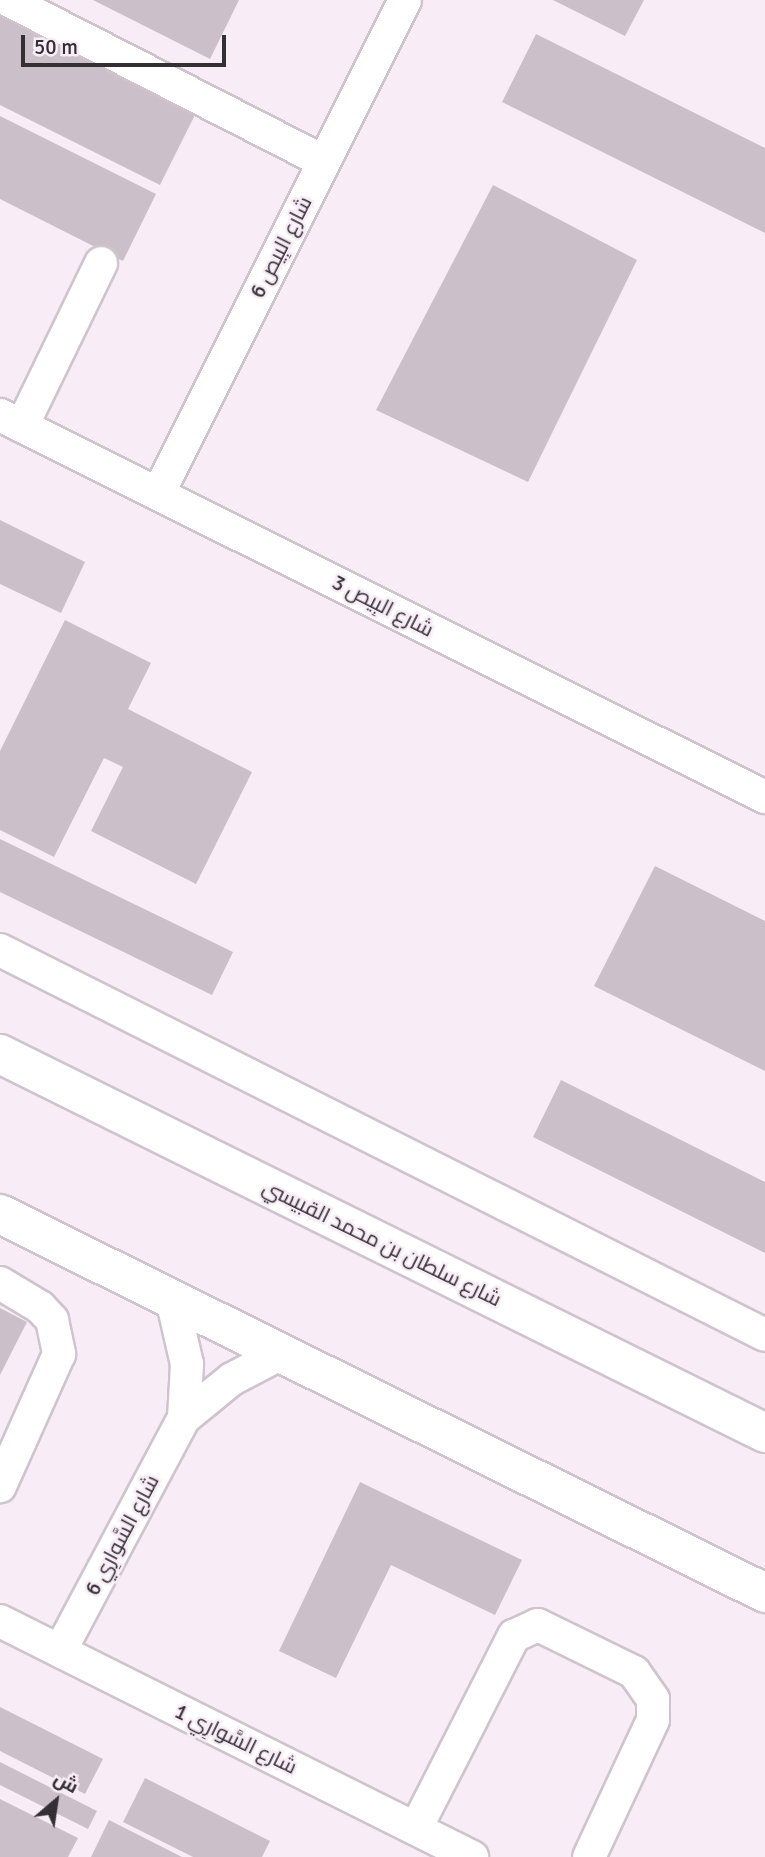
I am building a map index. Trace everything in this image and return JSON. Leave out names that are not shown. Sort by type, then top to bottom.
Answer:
[{"type":"main road","name":"شارع سلطان بن محمد القبيسي","points":[[0,1054],[765,1433]]},
{"type":"main road","points":[[0,1214],[765,1593]]},
{"type":"street","points":[[8,0],[324,162]]},
{"type":"street","name":"شارع البِيص 6","points":[[158,494],[405,0]]},
{"type":"street","points":[[11,421],[101,263]]},
{"type":"street","name":"شارع البِيص 3","points":[[11,421],[765,797]]},
{"type":"street","points":[[0,950],[765,1335]]},
{"type":"street","points":[[0,1283],[40,1307],[52,1320],[59,1354],[0,1486]]},
{"type":"street","name":"شارع السَّوارِي 6","points":[[172,1299],[187,1364],[184,1418]]},
{"type":"street","name":"شارع السَّوارِي 6","points":[[60,1651],[184,1418],[232,1379],[280,1354]]},
{"type":"street","name":"شارع السَّوارِي 1","points":[[0,1621],[472,1857]]},
{"type":"street","points":[[416,1828],[514,1636],[538,1625],[634,1672],[653,1699],[653,1720],[589,1857]]},
{"type":"building","points":[[93,0],[239,0],[210,59]]},
{"type":"building","points":[[553,0],[644,0],[625,36]]},
{"type":"building","points":[[0,12],[197,111],[160,185],[0,105]]},
{"type":"building","points":[[536,34],[765,148],[765,233],[502,102]]},
{"type":"building","points":[[0,116],[156,194],[123,261],[0,199]]},
{"type":"building","points":[[493,185],[637,260],[528,482],[376,410]]},
{"type":"building","points":[[0,520],[85,562],[61,613],[0,584]]},
{"type":"building","points":[[65,620],[151,663],[128,709],[252,772],[196,884],[91,831],[123,767],[104,758],[54,857],[0,830],[0,751]]},
{"type":"building","points":[[0,839],[233,952],[212,995],[0,892]]},
{"type":"building","points":[[655,866],[765,921],[765,1071],[594,986]]},
{"type":"building","points":[[561,1080],[765,1182],[765,1253],[533,1137]]},
{"type":"building","points":[[0,1308],[27,1322],[0,1375]]},
{"type":"building","points":[[360,1482],[522,1560],[495,1615],[391,1565],[336,1678],[279,1651]]},
{"type":"building","points":[[0,1707],[103,1759],[85,1794],[0,1751]]},
{"type":"building","points":[[0,1762],[97,1811],[88,1829],[0,1785]]},
{"type":"building","points":[[145,1778],[270,1841],[262,1857],[193,1857],[123,1822]]},
{"type":"building","points":[[0,1799],[78,1838],[68,1857],[0,1857]]},
{"type":"building","points":[[109,1820],[182,1857],[91,1857]]}]
